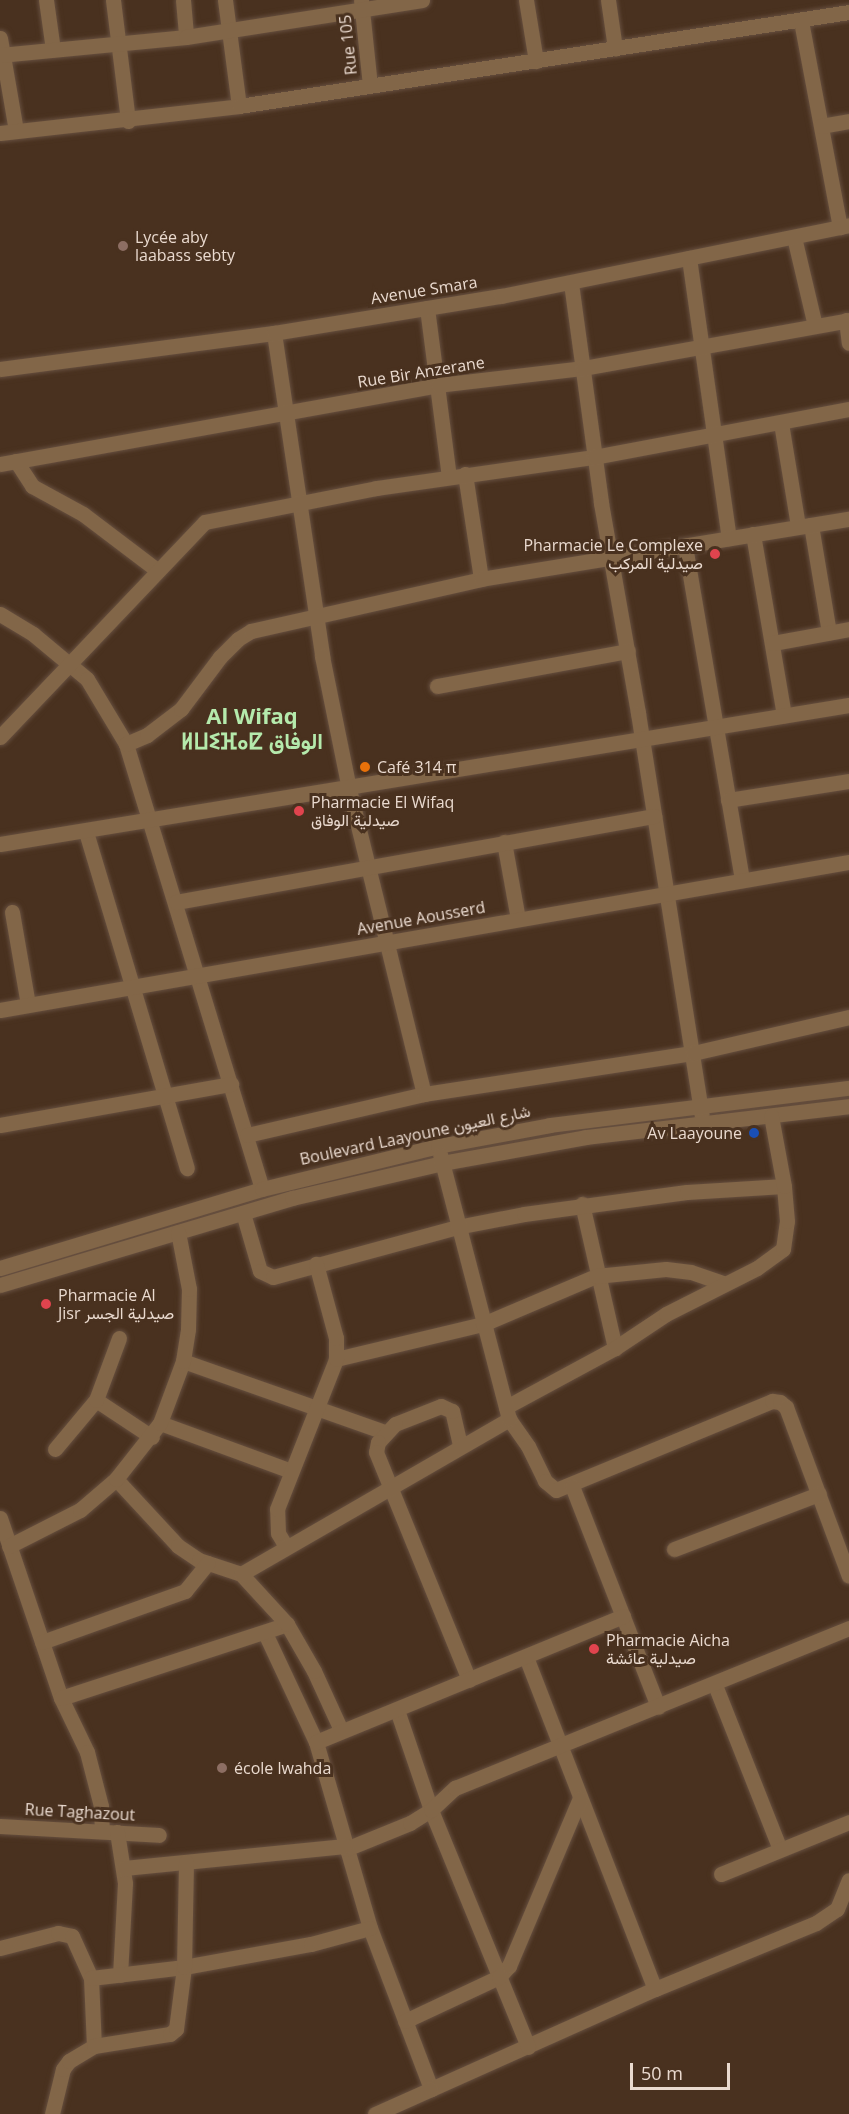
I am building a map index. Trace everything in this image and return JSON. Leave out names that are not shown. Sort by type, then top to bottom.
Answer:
[{"type":"street","points":[[46,0],[53,50]]},
{"type":"street","points":[[113,0],[128,120]]},
{"type":"street","points":[[183,0],[186,37]]},
{"type":"street","points":[[225,0],[239,106]]},
{"type":"street","points":[[2,55],[186,37],[361,5],[422,0]]},
{"type":"street","points":[[526,0],[537,61]]},
{"type":"street","points":[[608,0],[615,48]]},
{"type":"street","name":"Rue 105","points":[[361,5],[370,86]]},
{"type":"street","points":[[0,133],[239,106],[801,21],[845,8]]},
{"type":"street","points":[[801,21],[821,126],[844,226]]},
{"type":"street","points":[[0,38],[16,131]]},
{"type":"street","points":[[821,126],[849,121]]},
{"type":"street","name":"Avenue Smara","points":[[0,369],[274,333],[427,308],[571,283],[844,226]]},
{"type":"street","points":[[794,237],[815,326]]},
{"type":"street","points":[[689,258],[716,433],[729,538]]},
{"type":"street","points":[[571,283],[610,559],[628,651],[703,1123]]},
{"type":"street","points":[[427,308],[449,477]]},
{"type":"street","points":[[848,320],[849,343]]},
{"type":"street","name":"Rue Bir Anzerane","points":[[0,464],[438,385],[583,368],[848,320]]},
{"type":"street","points":[[274,333],[283,412],[315,614],[349,789],[424,1094]]},
{"type":"street","points":[[0,737],[205,522],[298,502],[465,474],[594,457],[849,409]]},
{"type":"street","points":[[781,423],[829,632]]},
{"type":"street","points":[[16,461],[32,486],[83,513],[158,571]]},
{"type":"street","points":[[465,474],[481,579]]},
{"type":"street","points":[[126,744],[147,735],[181,709],[238,639],[315,614],[481,579],[849,519]]},
{"type":"street","points":[[753,534],[784,715]]},
{"type":"street","points":[[685,546],[742,880]]},
{"type":"street","points":[[0,614],[71,664],[99,694],[126,744],[152,819],[262,1189]]},
{"type":"street","points":[[773,643],[849,629]]},
{"type":"street","points":[[437,686],[628,651]]},
{"type":"street","points":[[0,844],[349,789],[849,705]]},
{"type":"street","points":[[728,800],[849,782]]},
{"type":"street","points":[[176,902],[654,816]]},
{"type":"street","points":[[86,832],[131,990],[188,1168]]},
{"type":"street","points":[[504,842],[518,919]]},
{"type":"street","name":"Avenue Aousserd","points":[[0,1010],[200,978],[518,919],[849,862]]},
{"type":"street","points":[[12,912],[28,1005]]},
{"type":"street","points":[[247,1135],[424,1094],[693,1053],[849,1017]]},
{"type":"street","points":[[0,1125],[231,1084]]},
{"type":"street","name":"Boulevard Laayoune شارع العيون","points":[[0,1268],[262,1189],[438,1146],[550,1125],[849,1088]]},
{"type":"street","name":"Boulevard Laayoune شارع العيون","points":[[0,1285],[320,1190],[442,1163],[554,1142],[849,1106]]},
{"type":"street","points":[[241,1574],[285,1545],[460,1445],[507,1413],[723,1283],[757,1268],[783,1249],[787,1221],[784,1186],[771,1116]]},
{"type":"street","points":[[438,1146],[457,1227],[507,1413],[528,1446],[545,1481],[556,1490],[572,1486],[772,1401],[786,1407],[849,1576]]},
{"type":"street","points":[[243,1213],[260,1271],[266,1277],[457,1227],[582,1204],[784,1186]]},
{"type":"street","points":[[582,1204],[596,1276],[615,1348]]},
{"type":"street","points":[[9,1546],[80,1510],[116,1479],[152,1437],[160,1423],[183,1361],[189,1289],[178,1232]]},
{"type":"street","points":[[285,1545],[278,1533],[277,1509],[336,1359],[336,1338],[316,1264]]},
{"type":"street","points":[[336,1359],[483,1324],[596,1276],[666,1269],[691,1272],[723,1283]]},
{"type":"street","points":[[55,1449],[96,1400],[119,1338]]},
{"type":"street","points":[[183,1361],[385,1432]]},
{"type":"street","points":[[96,1400],[152,1437]]},
{"type":"street","points":[[460,1445],[452,1411],[441,1406],[385,1432],[376,1452],[469,1680]]},
{"type":"street","points":[[160,1423],[291,1471]]},
{"type":"street","points":[[116,1479],[178,1546],[208,1563],[241,1574],[286,1624],[314,1671],[340,1730]]},
{"type":"street","points":[[572,1486],[658,1707]]},
{"type":"street","points":[[674,1549],[819,1494]]},
{"type":"street","points":[[0,1518],[61,1698],[93,1773],[110,1831],[124,1868],[120,1975]]},
{"type":"street","points":[[42,1642],[184,1591],[208,1563]]},
{"type":"street","points":[[316,1742],[340,1730],[397,1710],[623,1616]]},
{"type":"street","points":[[61,1698],[266,1633],[286,1624]]},
{"type":"street","points":[[124,1868],[346,1847],[431,1810],[454,1788],[560,1749],[849,1628]]},
{"type":"street","points":[[266,1633],[316,1742],[370,1928],[431,2089]]},
{"type":"street","points":[[526,1657],[655,1989]]},
{"type":"street","points":[[715,1685],[780,1850]]},
{"type":"street","points":[[397,1710],[431,1810],[528,2047]]},
{"type":"street","points":[[405,2021],[499,1977],[518,1948],[580,1798]]},
{"type":"street","points":[[721,1874],[849,1822]]},
{"type":"street","name":"Rue Taghazout","points":[[0,1826],[159,1835]]},
{"type":"street","points":[[52,2114],[63,2069],[69,2061],[94,2046],[174,2032],[184,1967],[186,1862]]},
{"type":"street","points":[[375,2114],[655,1989],[816,1923],[837,1909],[849,1880]]},
{"type":"street","points":[[91,1978],[184,1967],[311,1944],[370,1928]]},
{"type":"street","points":[[0,1948],[66,1932],[75,1941],[91,1978],[94,2046]]},
{"type":"place","name":"Lycée aby laabass sebty","points":[[123,246]]},
{"type":"place","name":"Pharmacie Le Complexe صيدلية المركب","points":[[715,554]]},
{"type":"place","name":"Café 314 π","points":[[365,767]]},
{"type":"place","name":"Pharmacie El Wifaq صيدلية الوفاق","points":[[299,811]]},
{"type":"place","name":"Av Laayoune","points":[[754,1133]]},
{"type":"place","name":"Pharmacie Al Jisr صيدلية الجسر","points":[[46,1304]]},
{"type":"place","name":"Pharmacie Aicha صيدلية عائشة","points":[[594,1649]]},
{"type":"place","name":"école lwahda","points":[[222,1768]]},
{"type":"district","name":"Al Wifaq ⵍⵡⵉⴼⴰⵇ الوفاق","points":[[252,728]]}]
